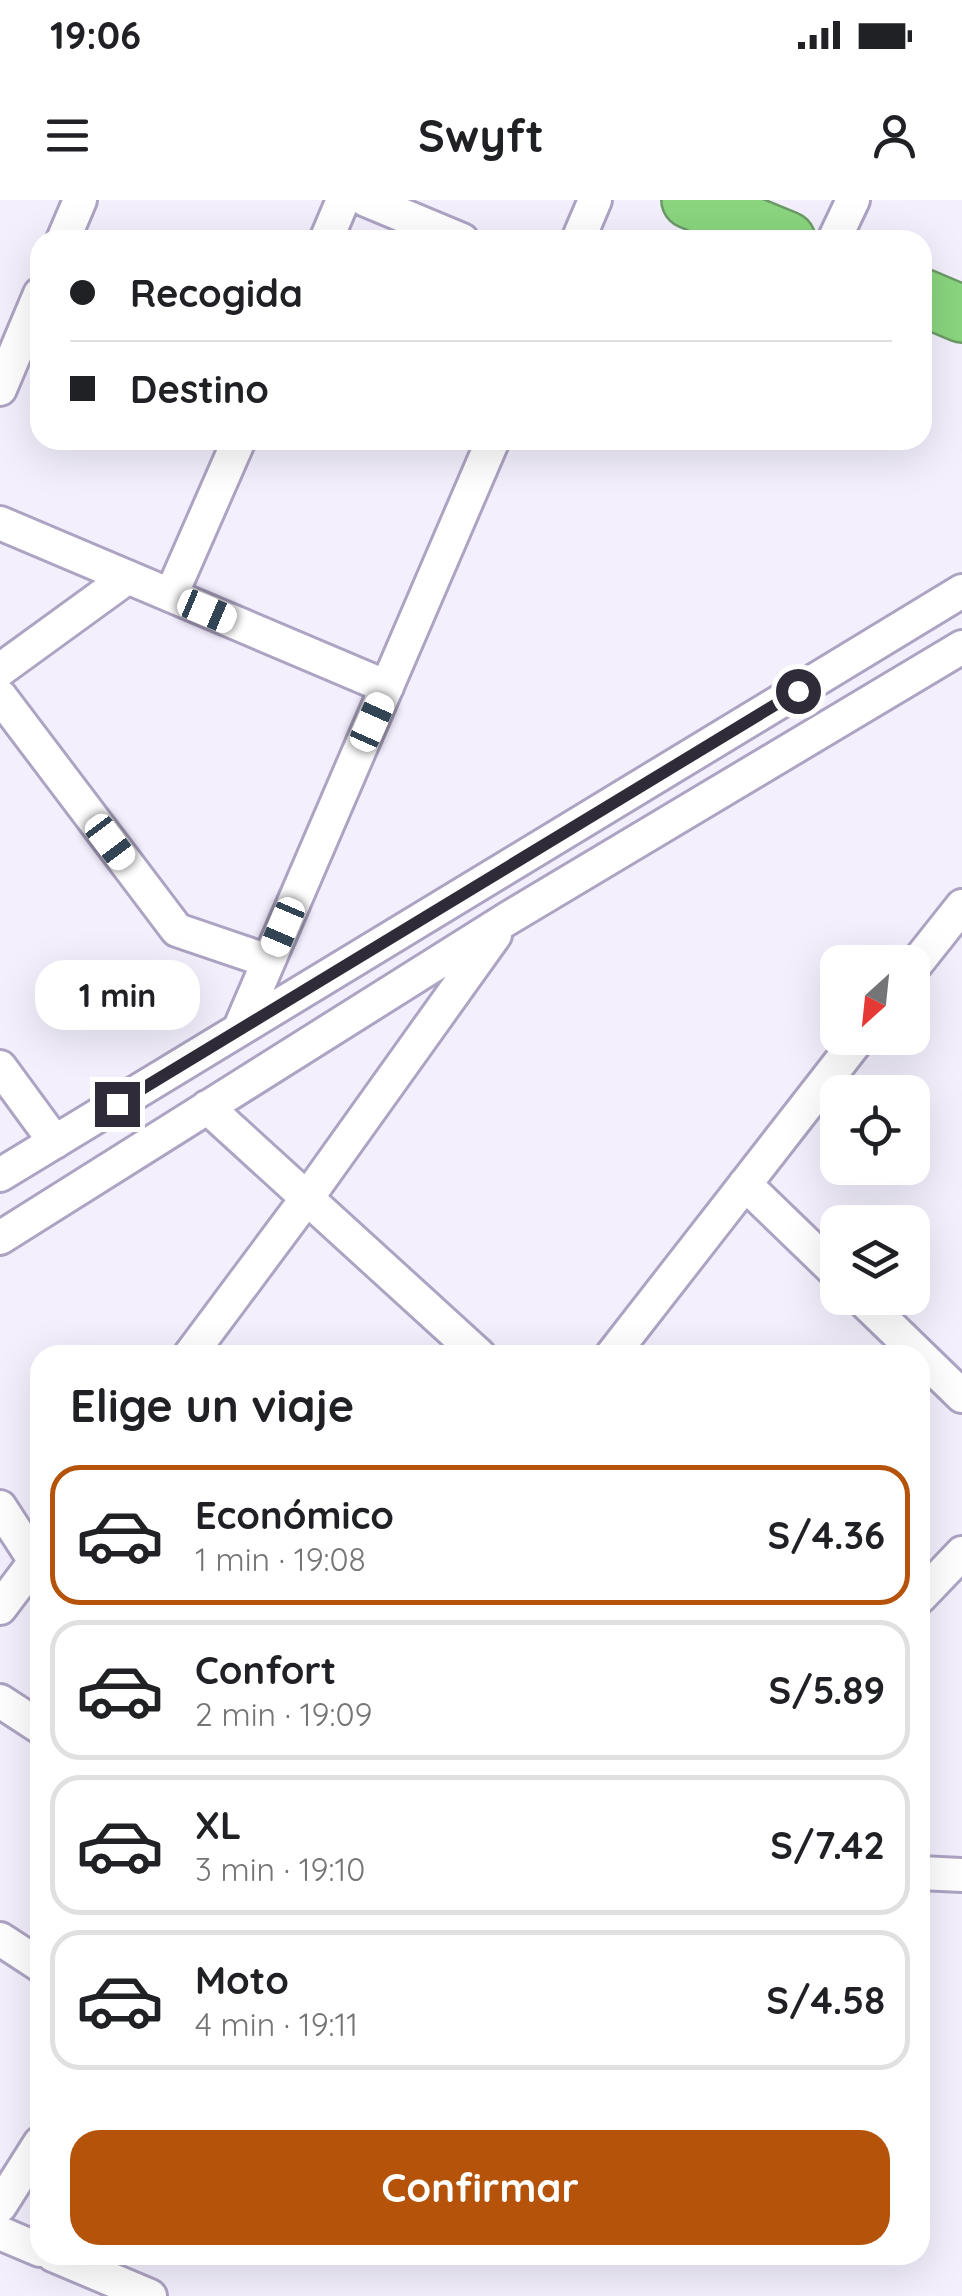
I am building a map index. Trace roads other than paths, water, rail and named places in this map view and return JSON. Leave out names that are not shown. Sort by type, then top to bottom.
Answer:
[{"type":"highway","points":[[690,200],[763,230]]},
{"type":"highway","points":[[932,301],[962,314]]},
{"type":"street","points":[[67,230],[80,200]]},
{"type":"street","points":[[330,230],[343,200]]},
{"type":"street","points":[[366,200],[438,230]]},
{"type":"street","points":[[582,230],[595,200]]},
{"type":"street","points":[[839,230],[853,200]]},
{"type":"street","points":[[0,390],[30,318]]},
{"type":"street","points":[[171,596],[235,450]]},
{"type":"street","points":[[240,1030],[488,450]]},
{"type":"street","points":[[0,523],[387,688]]},
{"type":"street","points":[[0,670],[128,577]]},
{"type":"street","points":[[0,1176],[962,592]]},
{"type":"street","points":[[0,1238],[507,919],[962,646]]},
{"type":"street","points":[[0,696],[177,930],[268,961]]},
{"type":"street","points":[[930,947],[962,906]]},
{"type":"street","points":[[197,1345],[507,919]]},
{"type":"street","points":[[620,1345],[847,1055]]},
{"type":"street","points":[[0,1067],[56,1142]]},
{"type":"street","points":[[207,1108],[468,1345]]},
{"type":"street","points":[[745,1184],[820,1257]]},
{"type":"street","points":[[879,1315],[909,1345]]},
{"type":"street","points":[[930,1365],[962,1396]]},
{"type":"street","points":[[0,1507],[30,1547]]},
{"type":"street","points":[[930,1587],[962,1553]]},
{"type":"street","points":[[0,1608],[30,1569]]},
{"type":"street","points":[[0,1701],[30,1720]]},
{"type":"street","points":[[930,1873],[962,1875]]},
{"type":"street","points":[[0,1940],[30,1959]]},
{"type":"street","points":[[0,2206],[30,2159]]},
{"type":"street","points":[[0,2232],[30,2246]]},
{"type":"street","points":[[77,2265],[150,2296]]}]
